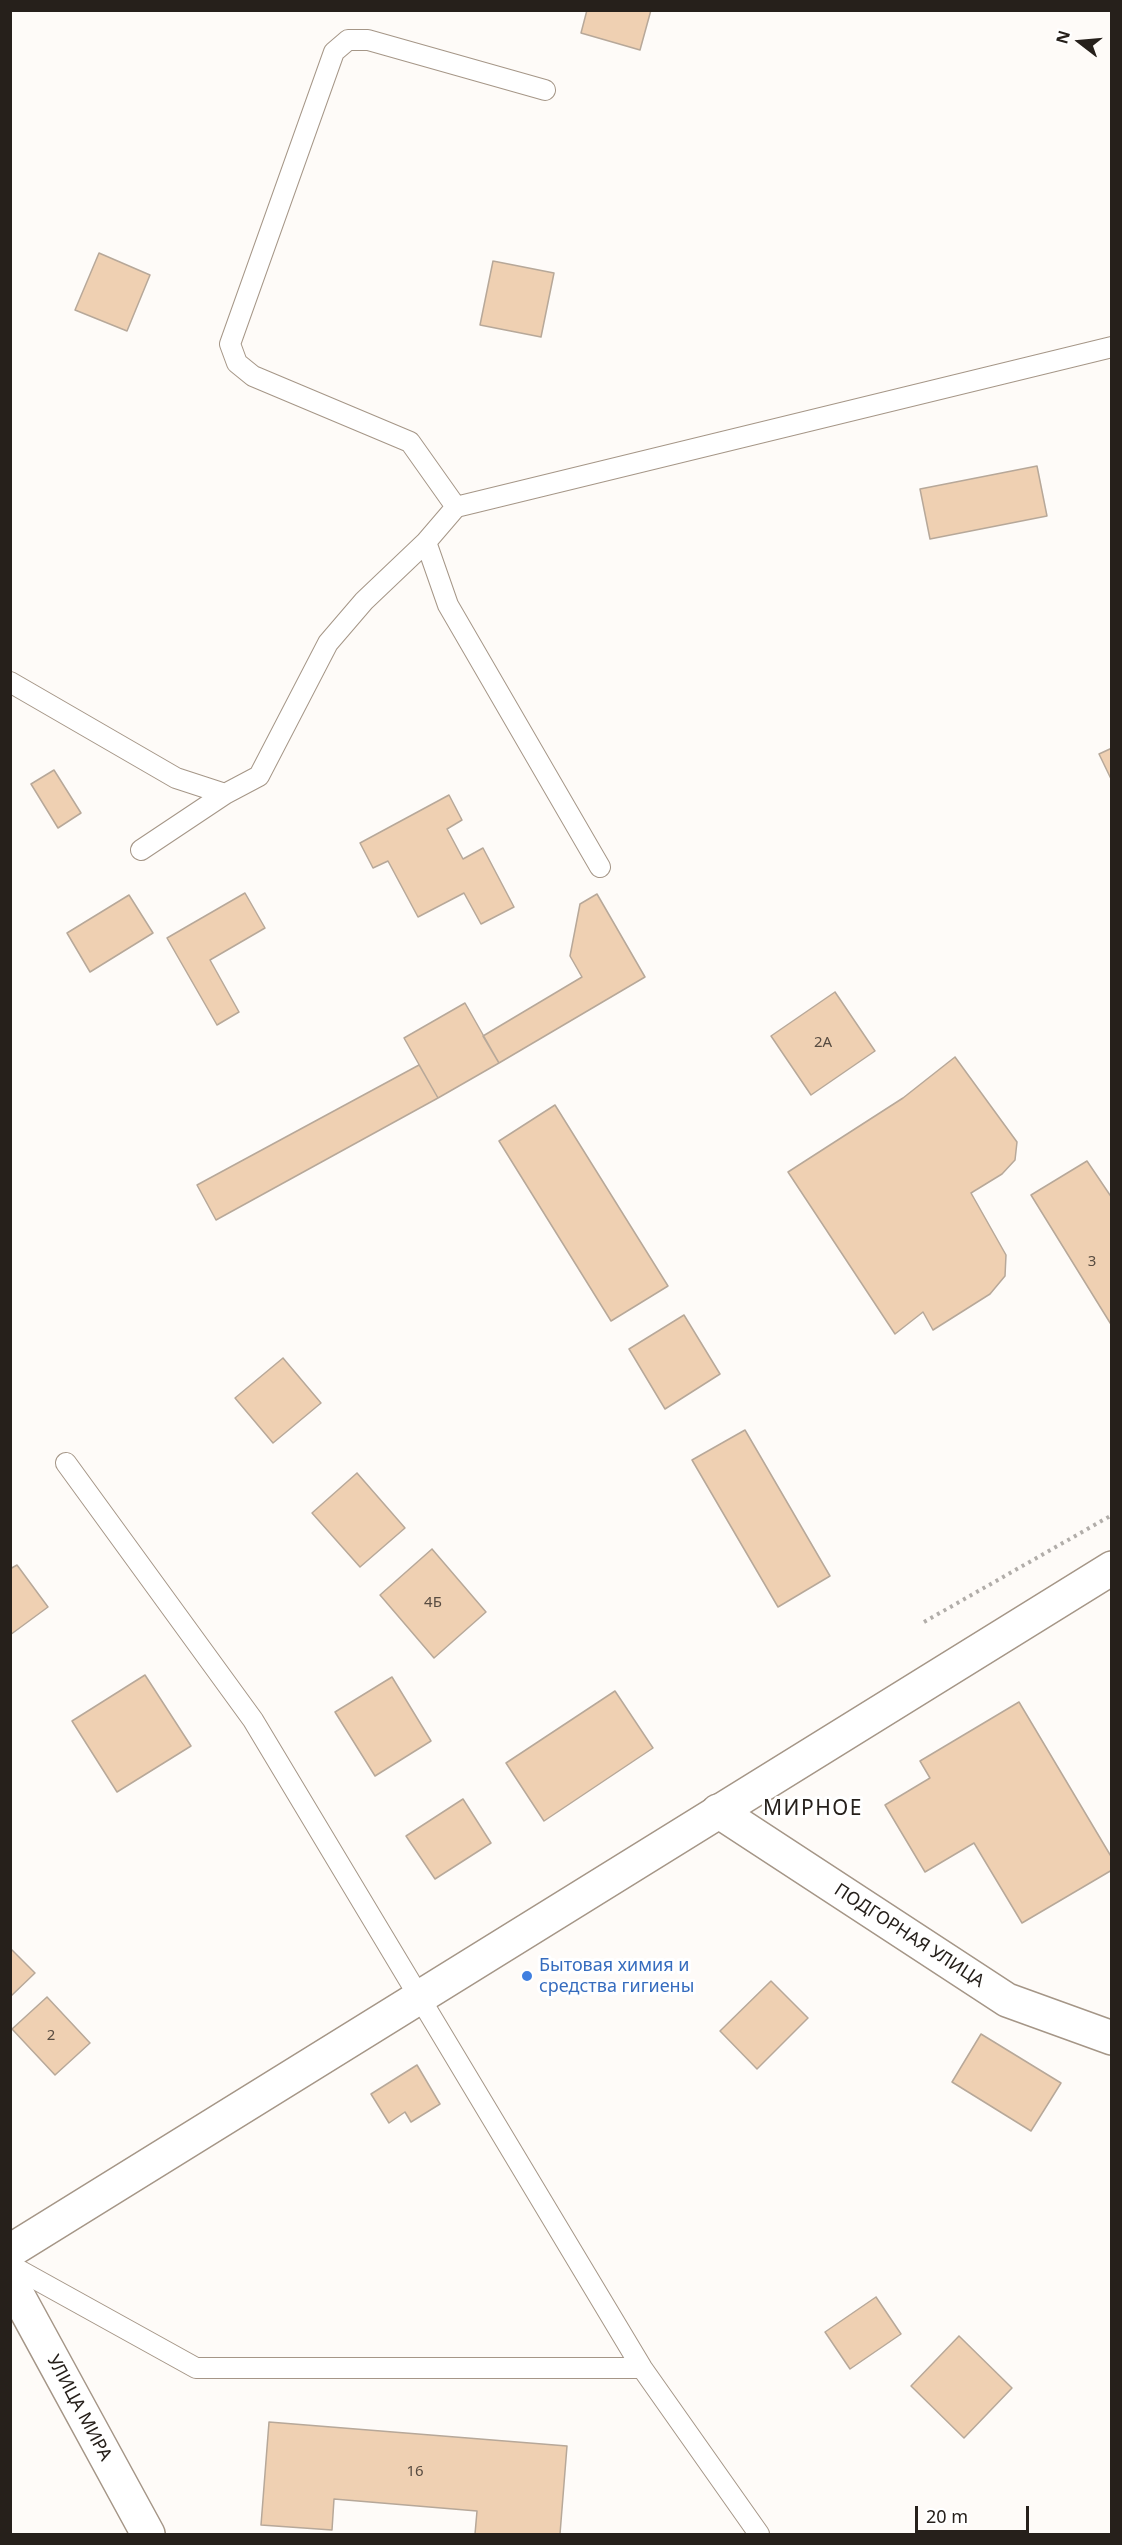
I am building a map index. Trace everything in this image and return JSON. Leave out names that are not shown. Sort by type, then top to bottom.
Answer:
[{"type":"main road","points":[[10,2251],[1112,1568]]},
{"type":"main road","name":"ПОДГОРНАЯ УЛИЦА","points":[[718,1811],[1007,2000],[1112,2038]]},
{"type":"main road","name":"УЛИЦА МИРА","points":[[10,2281],[148,2535]]},
{"type":"lane","points":[[456,507],[410,442],[253,376],[237,363],[230,345],[334,52],[348,40],[368,40],[545,90]]},
{"type":"lane","points":[[141,850],[225,794],[259,776],[328,643],[364,602],[426,542],[456,507],[1112,347]]},
{"type":"lane","points":[[426,542],[448,605],[600,867]]},
{"type":"lane","points":[[10,682],[176,778],[225,794]]},
{"type":"lane","points":[[66,1463],[253,1720],[642,2368],[759,2535]]},
{"type":"lane","points":[[10,2265],[196,2368],[642,2368]]},
{"type":"path","points":[[924,1622],[1112,1515]]},
{"type":"building","points":[[587,10],[651,10],[640,50],[581,33]]},
{"type":"building","points":[[99,253],[150,275],[127,331],[75,310]]},
{"type":"building","points":[[493,261],[554,273],[541,337],[480,325]]},
{"type":"building","points":[[1037,466],[1047,516],[930,539],[920,489]]},
{"type":"building","points":[[1112,748],[1112,781],[1099,754]]},
{"type":"building","points":[[54,770],[81,813],[58,828],[31,784]]},
{"type":"building","points":[[449,795],[462,820],[447,829],[463,859],[483,848],[514,907],[481,924],[464,893],[418,917],[388,861],[373,868],[360,843]]},
{"type":"building","points":[[245,893],[265,928],[210,960],[239,1012],[217,1025],[167,938]]},
{"type":"building","points":[[597,894],[645,977],[499,1063],[483,1036],[582,977],[570,956],[580,904]]},
{"type":"building","points":[[129,895],[153,933],[90,972],[67,933]]},
{"type":"building","points":[[835,992],[875,1051],[811,1095],[771,1036]]},
{"type":"building","points":[[465,1003],[499,1063],[438,1098],[404,1038]]},
{"type":"building","points":[[955,1057],[1017,1142],[1015,1160],[1002,1174],[971,1193],[1006,1255],[1005,1276],[990,1294],[933,1330],[923,1312],[895,1334],[788,1172],[903,1098]]},
{"type":"building","points":[[419,1065],[438,1098],[216,1220],[197,1185]]},
{"type":"building","points":[[555,1105],[668,1286],[611,1321],[499,1141]]},
{"type":"building","points":[[1087,1161],[1112,1198],[1112,1326],[1031,1195]]},
{"type":"building","points":[[684,1315],[720,1374],[665,1409],[629,1349]]},
{"type":"building","points":[[283,1358],[321,1403],[273,1443],[235,1398]]},
{"type":"building","points":[[745,1430],[830,1576],[778,1607],[692,1460]]},
{"type":"building","points":[[357,1473],[405,1528],[360,1567],[312,1513]]},
{"type":"building","points":[[432,1549],[486,1612],[434,1658],[380,1595]]},
{"type":"building","points":[[17,1565],[48,1607],[10,1635],[10,1569]]},
{"type":"building","points":[[145,1675],[191,1746],[117,1792],[72,1721]]},
{"type":"building","points":[[392,1677],[431,1741],[375,1776],[335,1712]]},
{"type":"building","points":[[615,1691],[653,1748],[544,1821],[506,1763]]},
{"type":"building","points":[[1019,1702],[1112,1858],[1112,1870],[1022,1923],[974,1843],[925,1872],[885,1805],[930,1778],[920,1761]]},
{"type":"building","points":[[463,1799],[491,1843],[435,1879],[406,1836]]},
{"type":"building","points":[[10,1948],[35,1973],[10,1997]]},
{"type":"building","points":[[771,1981],[808,2018],[757,2069],[720,2031]]},
{"type":"building","points":[[47,1997],[90,2043],[55,2075],[12,2029]]},
{"type":"building","points":[[981,2034],[1061,2083],[1031,2131],[952,2082]]},
{"type":"building","points":[[417,2065],[440,2104],[411,2122],[405,2112],[389,2123],[371,2094]]},
{"type":"building","points":[[876,2297],[901,2334],[850,2369],[825,2332]]},
{"type":"building","points":[[959,2336],[1012,2388],[964,2438],[911,2386]]},
{"type":"building","points":[[269,2422],[567,2446],[560,2534],[475,2534],[477,2511],[334,2499],[332,2530],[261,2525]]},
{"type":"place","name":"Бытовая химия и средства гигиены","points":[[527,1976]]},
{"type":"district","name":"МИРНОЕ","points":[[813,1809]]}]
